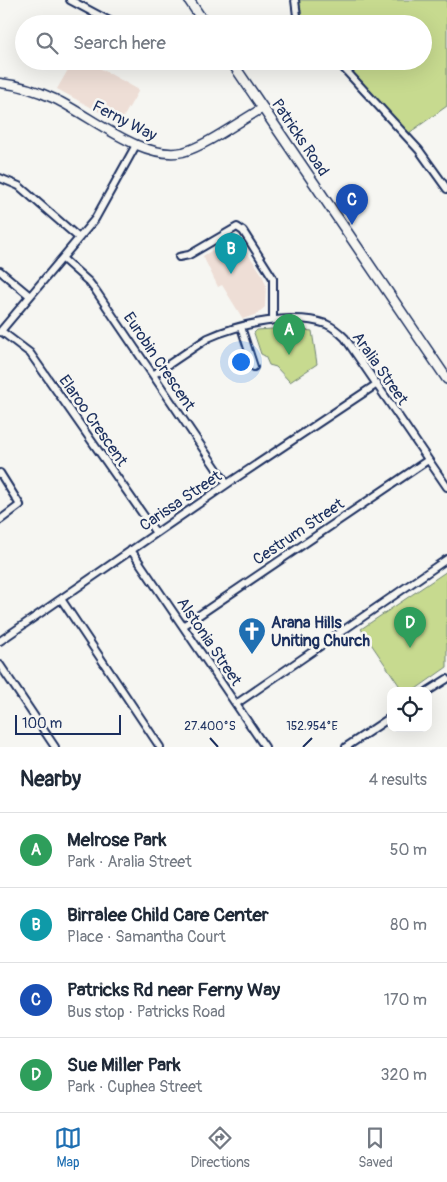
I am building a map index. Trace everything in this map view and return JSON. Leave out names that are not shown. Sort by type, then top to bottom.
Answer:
[{"type":"main road","points":[[189,0],[199,15]]},
{"type":"main road","name":"Patricks Road","points":[[238,70],[447,379]]},
{"type":"street","points":[[70,0],[98,15]]},
{"type":"street","points":[[295,0],[297,15]]},
{"type":"street","points":[[345,70],[419,150],[447,189]]},
{"type":"street","name":"Ferny Way","points":[[0,83],[30,89],[56,99],[136,145],[161,153],[183,152],[202,144],[263,108]]},
{"type":"street","points":[[1,332],[95,219],[136,145]]},
{"type":"street","points":[[0,178],[19,186],[79,238]]},
{"type":"street","points":[[179,258],[238,227],[243,231],[273,278],[273,319]]},
{"type":"street","name":"Eurobin Crescent","points":[[63,259],[89,282],[96,291],[227,484]]},
{"type":"street","points":[[0,271],[30,296]]},
{"type":"street","name":"Aralia Street","points":[[153,375],[208,338],[241,327],[273,319],[305,321],[327,325],[345,338],[447,488]]},
{"type":"street","points":[[241,327],[254,367]]},
{"type":"street","name":"Elaroo Crescent","points":[[1,332],[30,353],[156,533]]},
{"type":"street","name":"Carissa Street","points":[[0,641],[227,484],[376,384]]},
{"type":"street","name":"Cestrum Street","points":[[183,626],[428,460]]},
{"type":"street","points":[[0,473],[20,505],[0,520]]},
{"type":"street","name":"Alstonia Street","points":[[131,550],[266,747]]},
{"type":"street","points":[[236,704],[447,559]]},
{"type":"street","points":[[61,599],[160,747]]},
{"type":"street","points":[[0,665],[55,747]]},
{"type":"street","points":[[432,688],[447,679]]},
{"type":"street","points":[[346,747],[387,719]]},
{"type":"shaded area","points":[[68,70],[103,70],[139,90],[120,123],[57,89]]},
{"type":"shaded area","points":[[227,241],[238,241],[241,244],[262,274],[266,285],[265,307],[257,314],[243,319],[222,285],[218,287],[203,256]]},
{"type":"green space","points":[[299,0],[447,0],[447,106],[409,133],[351,70],[432,70],[432,15],[302,15]]},
{"type":"green space","points":[[288,328],[312,331],[317,364],[290,382],[276,367],[269,365],[265,356],[261,354],[254,333],[257,330]]},
{"type":"green space","points":[[447,571],[447,667],[419,687],[400,687],[361,629]]},
{"type":"place","name":"Patricks Rd near Ferny Way","points":[[352,225]]},
{"type":"place","name":"Birralee Child Care Center","points":[[231,274]]},
{"type":"place","name":"Melrose Park","points":[[289,355]]},
{"type":"place","name":"Sue Miller Park","points":[[410,648]]},
{"type":"place","name":"Arana Hills Uniting Church","points":[[252,655]]}]
